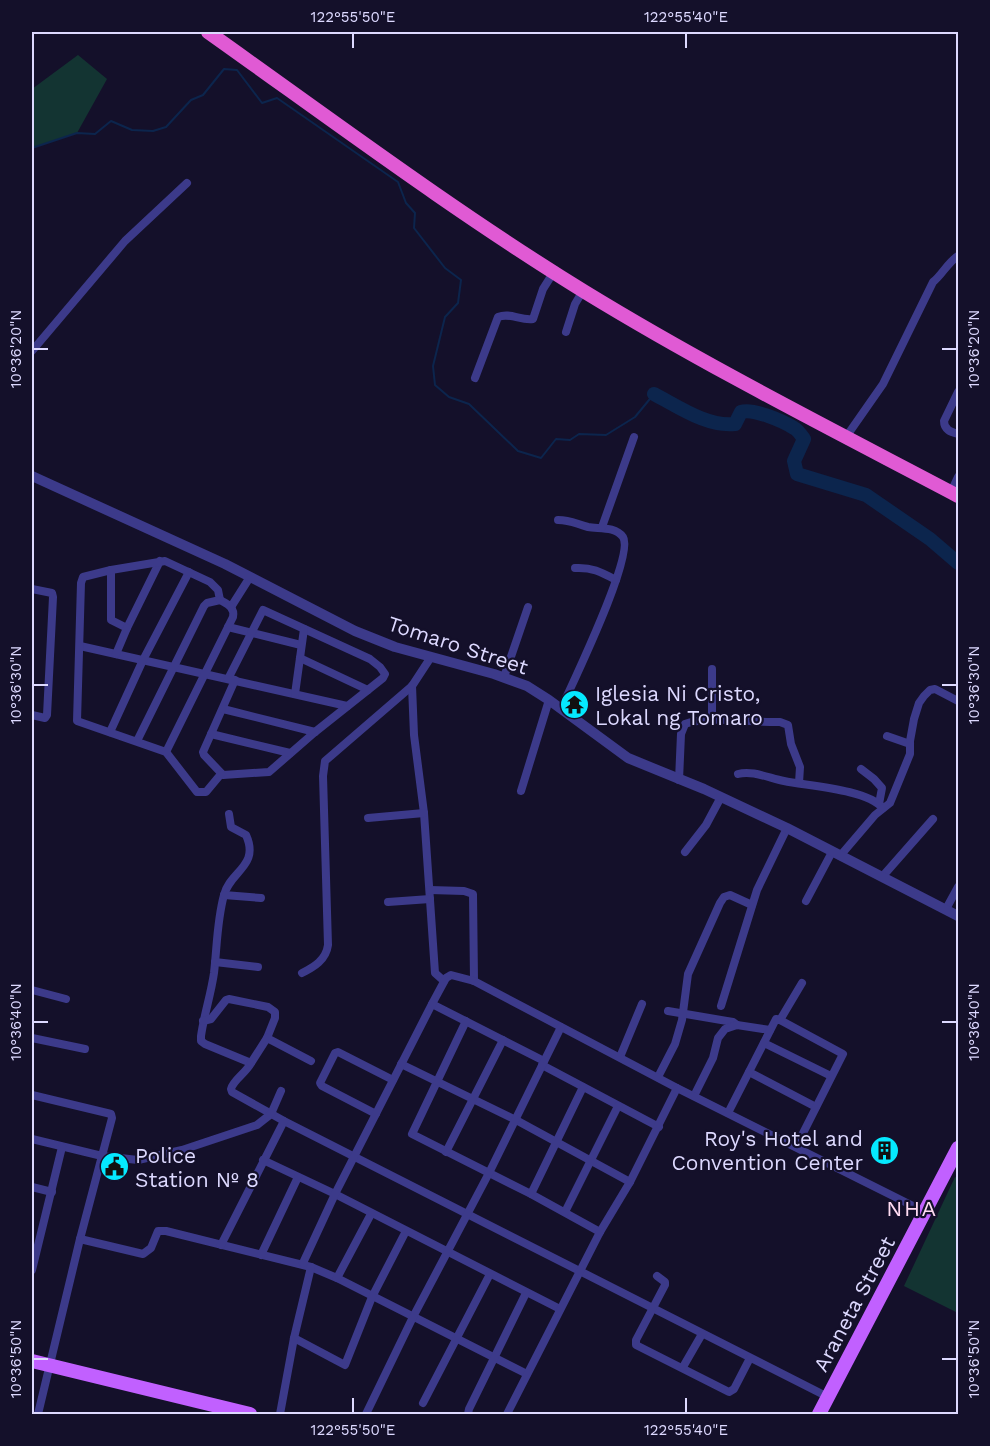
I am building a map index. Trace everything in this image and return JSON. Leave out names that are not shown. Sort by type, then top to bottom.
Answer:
[{"type":"highway","points":[[208,32],[351,130]]},
{"type":"highway","points":[[218,32],[470,217],[584,288],[730,374],[956,488]]},
{"type":"main road","name":"Araneta Street","points":[[819,1414],[925,1212],[954,1169],[958,1148]]},
{"type":"main road","points":[[32,1361],[250,1414]]},
{"type":"street","points":[[32,351],[125,242],[187,183]]},
{"type":"street","points":[[848,434],[883,384],[933,282],[958,256]]},
{"type":"street","points":[[475,378],[498,317],[506,315],[533,319],[543,289],[555,270]]},
{"type":"street","points":[[566,332],[575,304],[584,288]]},
{"type":"street","points":[[958,392],[944,421],[949,431],[958,434]]},
{"type":"street","points":[[602,527],[634,437]]},
{"type":"street","name":"Tomaro Street","points":[[32,477],[250,578],[356,631],[395,647],[504,677],[527,686],[628,758],[721,797],[786,828],[958,916]]},
{"type":"street","points":[[558,520],[571,520],[588,527],[602,527],[622,535],[624,540],[621,566],[616,580],[598,628],[561,709]]},
{"type":"street","points":[[116,654],[160,561]]},
{"type":"street","points":[[220,600],[218,590],[214,585],[171,563],[160,561],[85,576],[81,580],[77,721],[166,752],[197,792],[206,792],[221,774],[270,772],[385,674],[380,667],[354,651],[263,610],[250,633],[223,709],[204,749],[204,755],[221,774]]},
{"type":"street","points":[[575,568],[598,569],[616,580]]},
{"type":"street","points":[[111,570],[111,620],[127,628]]},
{"type":"street","points":[[110,732],[143,660],[189,572]]},
{"type":"street","points":[[231,607],[250,578]]},
{"type":"street","points":[[32,590],[49,591],[53,597],[47,715],[45,718],[32,715]]},
{"type":"street","points":[[137,741],[204,606],[220,600],[231,607],[234,613],[166,752]]},
{"type":"street","points":[[504,677],[528,607]]},
{"type":"street","points":[[228,627],[301,645]]},
{"type":"street","points":[[295,693],[304,628]]},
{"type":"street","points":[[80,646],[347,706]]},
{"type":"street","points":[[300,657],[368,690]]},
{"type":"street","points":[[302,973],[324,958],[328,945],[324,761],[412,686],[431,657]]},
{"type":"street","points":[[712,669],[712,720]]},
{"type":"street","points":[[412,686],[414,735],[424,813],[435,973],[444,981]]},
{"type":"street","points":[[806,902],[836,854],[881,806],[890,803],[903,768],[909,759],[919,704],[930,690],[935,689],[958,701]]},
{"type":"street","points":[[521,791],[549,700]]},
{"type":"street","points":[[223,709],[315,732]]},
{"type":"street","points":[[679,780],[681,734],[685,724],[712,720],[786,723],[800,767],[799,783]]},
{"type":"street","points":[[211,734],[290,753]]},
{"type":"street","points":[[887,736],[910,744]]},
{"type":"street","points":[[861,769],[882,788],[881,806]]},
{"type":"street","points":[[738,774],[746,772],[855,795],[881,806]]},
{"type":"street","points":[[686,852],[706,825],[721,797]]},
{"type":"street","points":[[368,818],[424,813]]},
{"type":"street","points":[[229,814],[231,827],[246,835],[250,854],[243,869],[227,886],[224,895],[201,1041],[251,1063]]},
{"type":"street","points":[[882,877],[933,819]]},
{"type":"street","points":[[721,1006],[752,905],[786,828]]},
{"type":"street","points":[[946,909],[958,887]]},
{"type":"street","points":[[388,902],[464,891],[473,894],[474,981]]},
{"type":"street","points":[[224,895],[261,898]]},
{"type":"street","points":[[657,1077],[675,1044],[688,974],[724,897],[734,896],[752,905]]},
{"type":"street","points":[[215,962],[258,967]]},
{"type":"street","points":[[280,1414],[307,1265],[335,1194],[444,981],[451,975],[474,981],[677,1088],[925,1212]]},
{"type":"street","points":[[780,1020],[802,983]]},
{"type":"street","points":[[32,990],[66,999]]},
{"type":"street","points":[[203,1021],[211,1019],[229,999],[268,1007],[275,1012],[275,1018],[267,1038],[244,1075],[232,1084],[231,1091],[284,1122],[468,1213],[828,1398]]},
{"type":"street","points":[[432,1004],[503,1040],[583,1088],[659,1126]]},
{"type":"street","points":[[620,1057],[642,1004]]},
{"type":"street","points":[[668,1011],[770,1030]]},
{"type":"street","points":[[729,1113],[776,1019],[780,1020],[843,1054],[796,1147]]},
{"type":"street","points":[[466,1021],[412,1134],[566,1212],[600,1232]]},
{"type":"street","points":[[694,1096],[713,1058],[718,1038],[725,1029],[737,1025]]},
{"type":"street","points":[[366,1414],[561,1027]]},
{"type":"street","points":[[32,1038],[85,1049]]},
{"type":"street","points":[[267,1038],[311,1061]]},
{"type":"street","points":[[446,1152],[503,1040]]},
{"type":"street","points":[[764,1043],[831,1076]]},
{"type":"street","points":[[376,1114],[322,1086],[320,1083],[329,1064],[338,1052],[393,1080]]},
{"type":"street","points":[[401,1064],[516,1120],[630,1182]]},
{"type":"street","points":[[749,1072],[816,1107]]},
{"type":"street","points":[[531,1194],[583,1088]]},
{"type":"street","points":[[507,1414],[677,1088]]},
{"type":"street","points":[[32,1139],[102,1156],[138,1160],[182,1150],[257,1125],[271,1114],[281,1091]]},
{"type":"street","points":[[32,1095],[111,1114],[112,1118],[38,1414]]},
{"type":"street","points":[[566,1212],[618,1106]]},
{"type":"street","points":[[221,1245],[284,1122]]},
{"type":"street","points":[[32,1270],[62,1147]]},
{"type":"street","points":[[264,1160],[560,1309]]},
{"type":"street","points":[[261,1255],[298,1177]]},
{"type":"street","points":[[32,1187],[52,1192]]},
{"type":"street","points":[[337,1278],[371,1214]]},
{"type":"street","points":[[32,1228],[43,1230]]},
{"type":"street","points":[[80,1239],[143,1254],[150,1251],[156,1234],[161,1230],[307,1265],[527,1374]]},
{"type":"street","points":[[294,1338],[345,1365],[372,1297],[406,1231]]},
{"type":"street","points":[[423,1403],[490,1274]]},
{"type":"street","points":[[657,1276],[665,1282],[665,1285],[635,1343],[731,1392],[750,1358]]},
{"type":"street","points":[[468,1414],[526,1293]]},
{"type":"street","points":[[683,1367],[702,1334]]},
{"type":"green space","points":[[78,55],[107,79],[77,133],[32,148],[32,89]]},
{"type":"green space","points":[[955,1177],[958,1178],[958,1313],[904,1286]]},
{"type":"waterway","points":[[32,148],[77,133],[95,134],[111,121],[132,130],[153,131],[166,127],[191,100],[203,95],[224,69],[237,70],[262,103],[277,98],[398,182],[406,203],[415,213],[414,228],[445,268],[461,280],[458,303],[445,317],[433,366],[435,385],[449,397],[469,404],[518,451],[541,458],[556,439],[570,440],[579,434],[606,435],[635,417],[654,394]]},
{"type":"waterway","points":[[32,188],[32,211]]},
{"type":"waterway","points":[[654,394],[693,415],[714,422],[735,424],[741,412],[746,411],[768,416],[789,425],[797,430],[804,439],[794,461],[797,474],[866,495],[930,539],[958,563]]},
{"type":"place","name":"Iglesia Ni Cristo, Lokal ng Tomaro","points":[[574,705]]},
{"type":"place","name":"Roy's Hotel and Convention Center","points":[[884,1150]]},
{"type":"place","name":"Police Station № 8","points":[[114,1167]]},
{"type":"district","name":"NHA","points":[[912,1208]]}]
